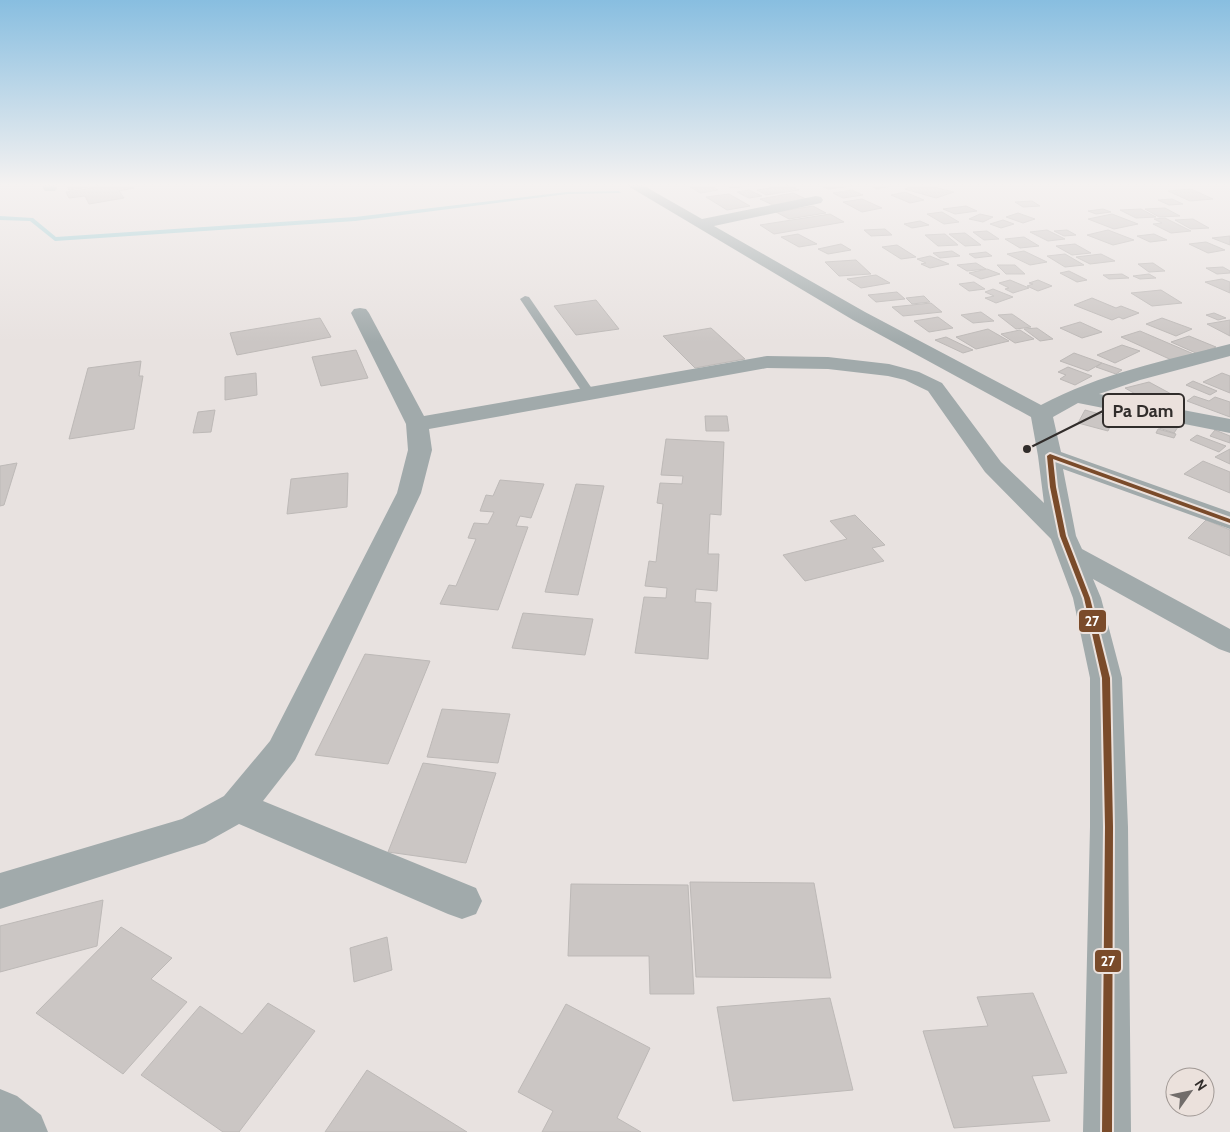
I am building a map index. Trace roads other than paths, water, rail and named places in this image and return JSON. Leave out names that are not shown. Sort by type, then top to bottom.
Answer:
[{"type":"street","points":[[721,236],[859,316],[1041,414],[1050,456],[1053,487],[1066,545],[1087,598],[1106,678],[1109,827],[1107,1132]]},
{"type":"street","points":[[0,891],[192,832],[237,807],[284,750],[408,493],[420,450],[417,424],[360,313]]},
{"type":"street","points":[[1041,414],[1073,396],[1109,382],[1230,350]]},
{"type":"street","points":[[417,424],[767,362],[828,363],[889,370],[912,376],[935,388],[993,467],[1066,545],[1230,642]]},
{"type":"street","points":[[1073,396],[1230,426]]},
{"type":"street","points":[[1050,456],[1230,521]]},
{"type":"street","points":[[237,807],[462,901]]},
{"type":"street","points":[[0,1114],[24,1132]]},
{"type":"lane","points":[[525,299],[588,393]]},
{"type":"waterway","points":[[51,236],[55,239],[103,236]]},
{"type":"place","name":"Pa Dam","points":[[1027,449]]}]
